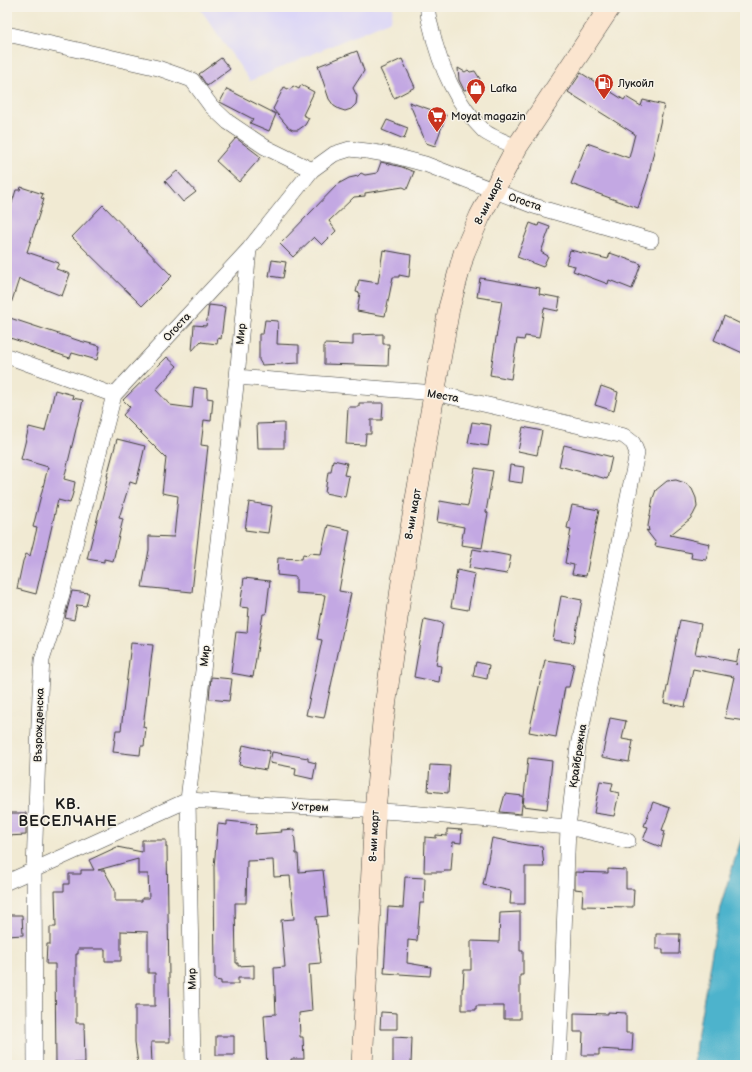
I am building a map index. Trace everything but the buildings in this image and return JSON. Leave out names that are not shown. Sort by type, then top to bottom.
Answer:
[{"type":"main road","name":"8-ми март","points":[[362,1065],[375,811],[383,722],[400,598],[449,308],[462,260],[480,216],[517,147],[610,7]]},
{"type":"street","points":[[428,7],[428,14],[435,47],[451,85],[468,114],[485,132],[517,147]]},
{"type":"street","points":[[7,34],[158,68],[192,80],[211,106],[228,122],[265,146],[312,170]]},
{"type":"street","name":"Огоста","points":[[114,395],[249,249],[312,170],[334,154],[350,149],[391,155],[426,164],[534,206],[651,240]]},
{"type":"street","name":"Мир","points":[[193,1065],[188,800],[237,377],[249,249]]},
{"type":"street","points":[[7,356],[114,395]]},
{"type":"street","name":"Места","points":[[237,377],[435,393],[624,436],[634,443],[637,453]]},
{"type":"street","name":"Възрожденска","points":[[35,1065],[34,870],[42,660],[56,617],[114,395]]},
{"type":"street","name":"Крайбрежна","points":[[559,1065],[568,827],[578,746],[637,453]]},
{"type":"street","name":"Устрем","points":[[7,882],[188,800],[375,811],[568,827],[628,841]]},
{"type":"shaded area","points":[[199,7],[393,7],[391,20],[250,81]]},
{"type":"water","points":[[745,827],[745,1065],[694,1065],[696,1043],[720,907]]},
{"type":"place","name":"Лукойл","points":[[604,100]]},
{"type":"place","name":"Lafka","points":[[476,105]]},
{"type":"place","name":"Moyat magazin","points":[[437,133]]},
{"type":"district","name":"КВ. ВЕСЕЛЧАНЕ","points":[[68,812]]}]
